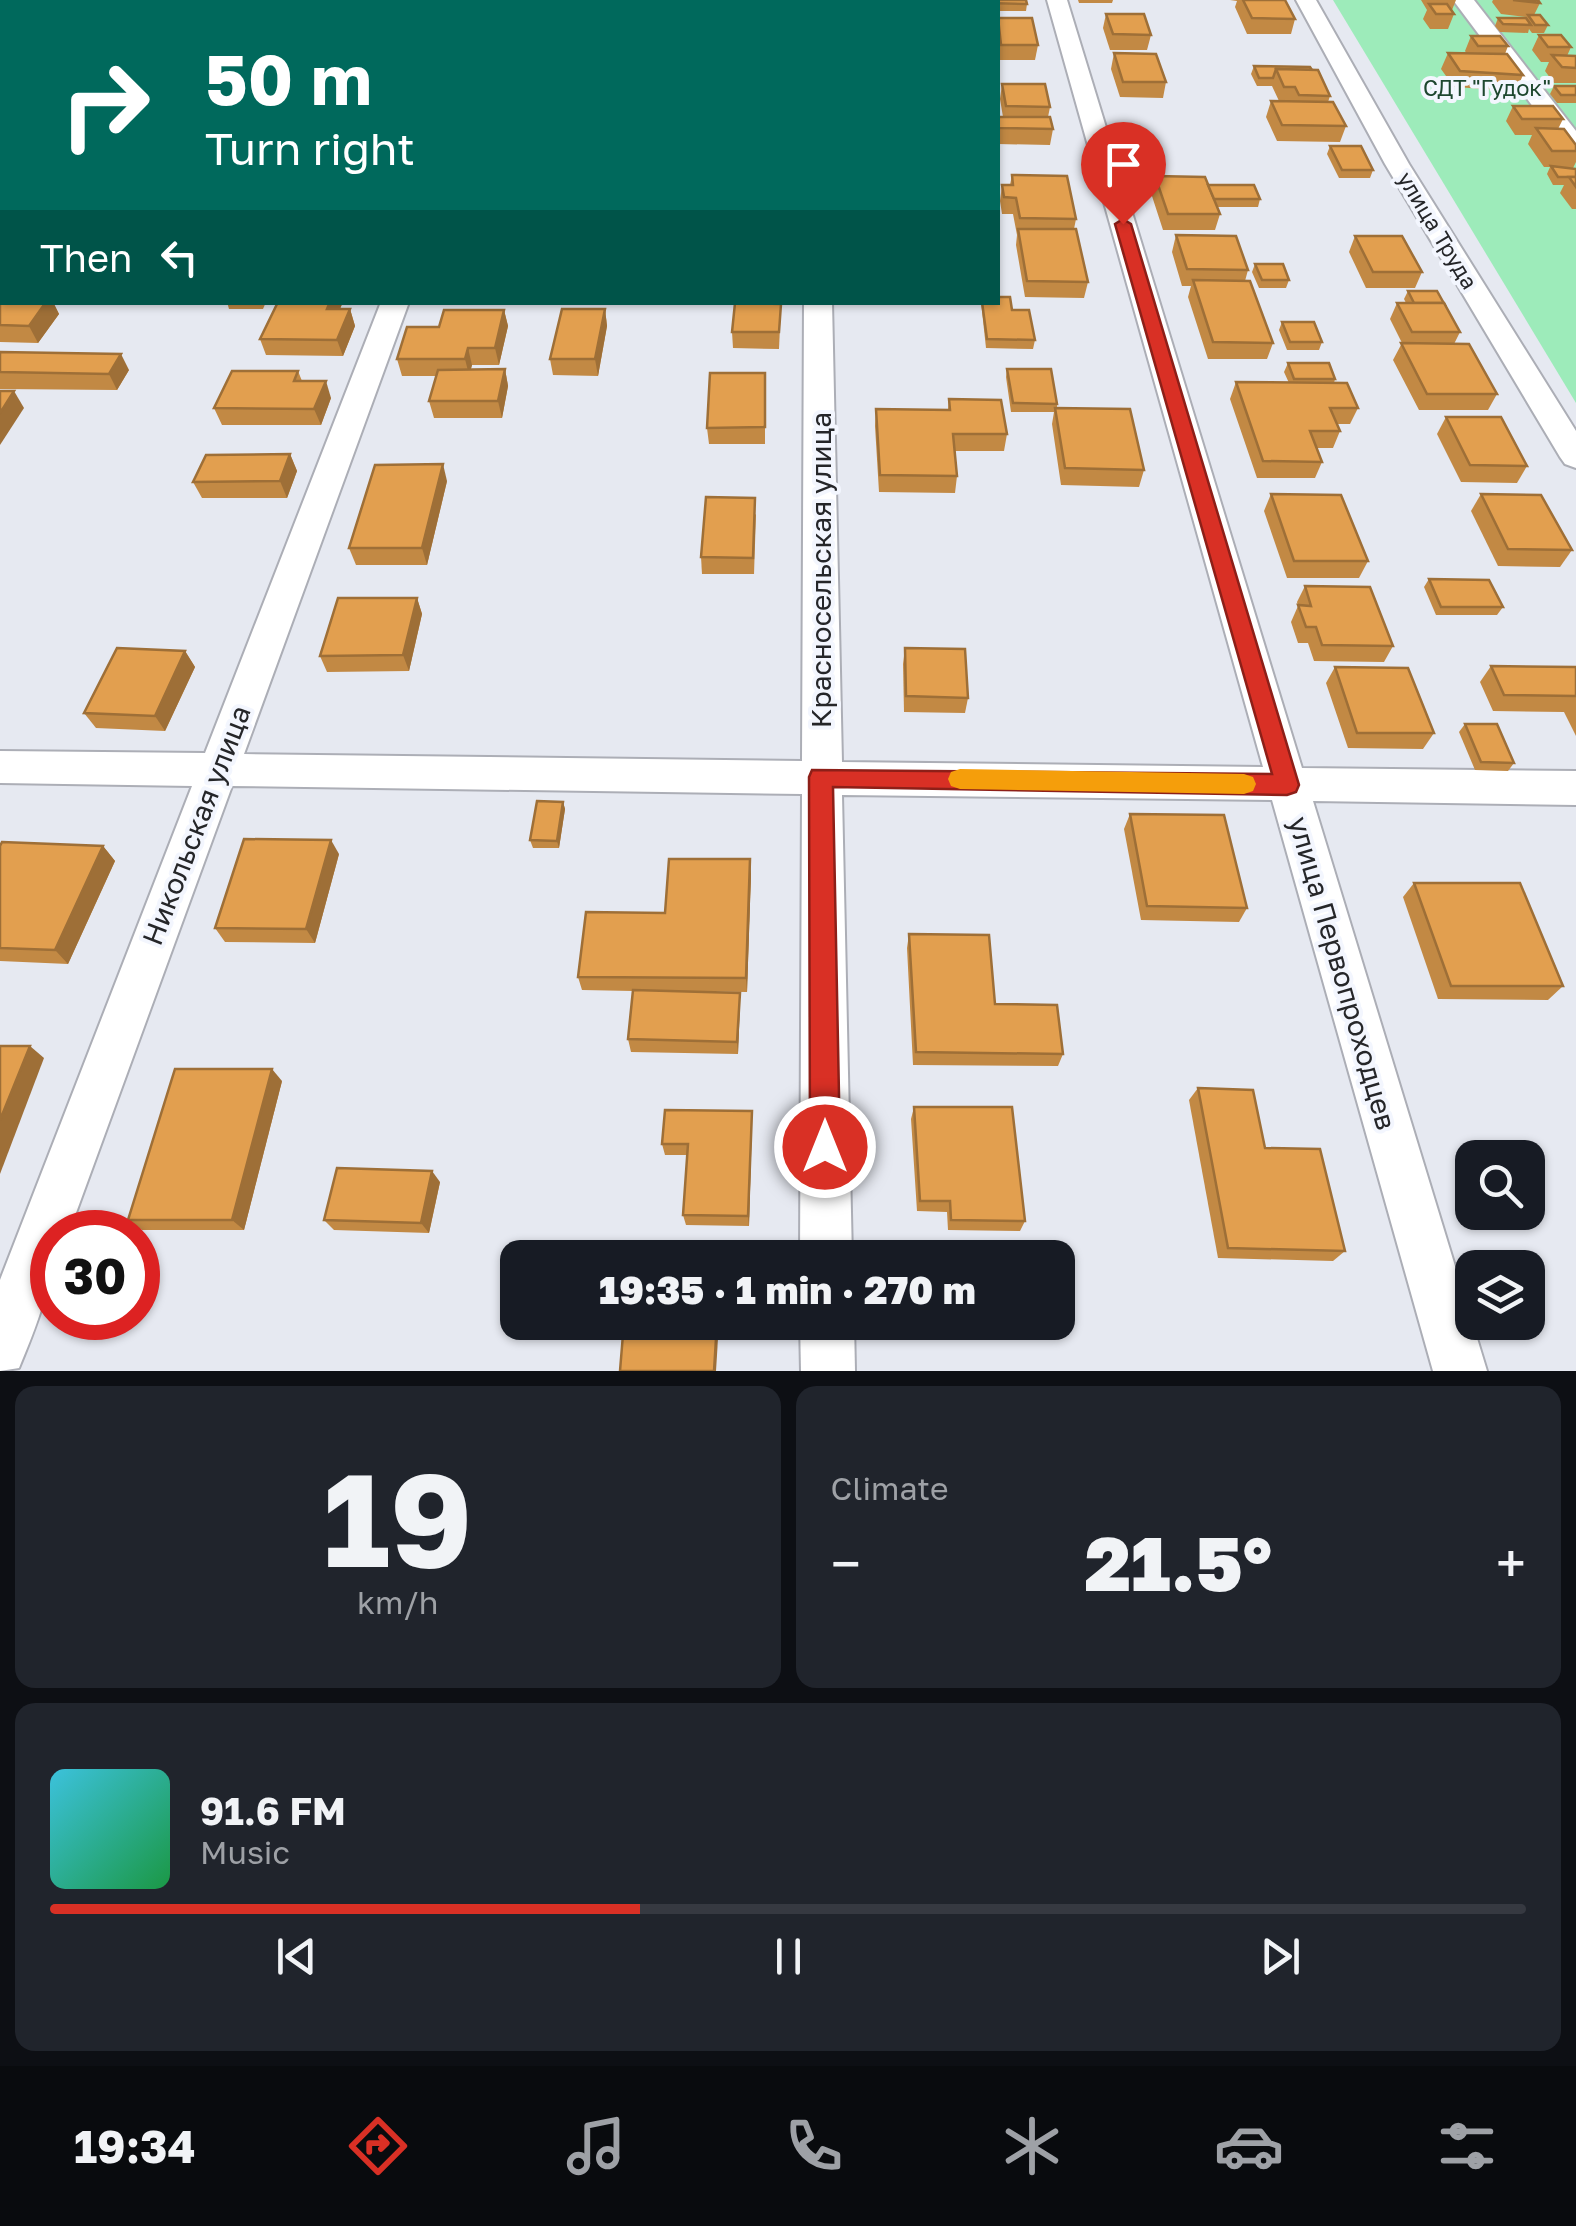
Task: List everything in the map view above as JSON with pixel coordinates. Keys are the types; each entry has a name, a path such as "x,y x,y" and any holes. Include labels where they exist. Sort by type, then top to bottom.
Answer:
{"street":[{"name":"улица Первопроходцев","path":"1057,0 1460,1371"},
{"name":"улица Труда","path":"1306,0 1397,164 1576,457"},
{"path":"1463,0 1576,146"},
{"name":"Никольская улица","path":"0,1350 393,305"},
{"name":"Красносельская улица","path":"818,305 826,1240"},
{"path":"0,767 1576,788"},
{"path":"827,1340 828,1371"}],"green space":[{"name":"СДТ \"Гудок\"","path":"1333,0 1576,0 1576,403"}],"building":[{"path":"1000,0 1026,0 1027,4 1000,3"},
{"path":"1243,0 1285,0 1295,19 1252,18"},
{"path":"1429,4 1447,4 1454,14 1436,14"},
{"path":"1106,14 1144,14 1151,35 1113,34"},
{"path":"1528,15 1540,15 1548,25 1535,25"},
{"path":"1000,18 1032,18 1038,45 1001,45"},
{"path":"1498,18 1526,18 1531,25 1503,24"},
{"path":"1539,35 1561,35 1571,47 1548,47"},
{"path":"1471,36 1500,36 1508,46 1478,46"},
{"path":"1114,53 1156,54 1166,82 1123,82"},
{"path":"1448,53 1507,54 1523,75 1460,71"},
{"path":"1552,55 1576,56 1576,68 1562,67"},
{"path":"1254,66 1312,70 1276,69 1273,78 1259,78"},
{"path":"1276,69 1318,70 1330,96 1299,95 1295,87 1284,87"},
{"path":"1002,84 1045,84 1050,107 1006,106"},
{"path":"1554,86 1576,86 1576,95 1561,95"},
{"path":"1271,101 1333,102 1346,126 1282,125"},
{"path":"1513,106 1553,106 1563,119 1522,119"},
{"path":"1000,117 1050,117 1053,129 1000,128"},
{"path":"1536,128 1564,129 1576,151 1552,151"},
{"path":"1330,146 1361,146 1373,170 1342,170"},
{"path":"1551,166 1576,169 1576,177 1558,177"},
{"path":"1012,175 1067,176 1076,219 1020,218 1016,198 1004,197 1002,185 1013,185"},
{"path":"1155,176 1205,177 1220,214 1168,214"},
{"path":"1208,185 1254,185 1260,199 1214,199"},
{"path":"1018,229 1076,229 1088,282 1027,281"},
{"path":"1176,235 1236,236 1248,270 1187,269"},
{"path":"1355,236 1402,236 1422,272 1373,272"},
{"path":"1255,264 1283,264 1289,280 1262,280"},
{"path":"1193,280 1250,281 1273,343 1213,342"},
{"path":"1408,291 1437,291 1444,303 1414,303"},
{"path":"1000,297 1010,297 1012,310 1029,310 1035,340 987,339 982,305 1000,305"},
{"path":"1397,303 1444,303 1460,332 1412,332"},
{"path":"0,305 44,305 29,326 0,325"},
{"path":"277,305 350,309 337,340 260,339"},
{"path":"735,305 781,305 779,332 732,332"},
{"path":"562,309 605,309 595,359 550,359"},
{"path":"444,310 504,310 495,348 468,348 465,359 397,359 407,327 439,327"},
{"path":"1282,322 1314,322 1322,342 1290,342"},
{"path":"1401,343 1469,344 1497,394 1427,394"},
{"path":"0,352 121,354 109,374 0,372"},
{"path":"1288,363 1329,363 1335,379 1294,379"},
{"path":"505,369 498,401 429,401 438,370"},
{"path":"1007,369 1051,369 1057,404 1013,403"},
{"path":"232,371 298,371 294,381 326,381 314,409 214,408"},
{"path":"710,373 765,373 765,427 707,428"},
{"path":"1236,382 1347,383 1358,408 1330,408 1340,431 1310,431 1322,462 1263,461"},
{"path":"0,391 14,391 0,413"},
{"path":"949,399 1001,400 1007,434 953,434 957,476 880,475 876,409 950,410"},
{"path":"1055,408 1130,409 1144,470 1065,468"},
{"path":"1446,417 1501,417 1527,466 1470,465"},
{"path":"290,454 280,481 193,482 206,455"},
{"path":"443,464 422,548 349,548 375,465"},
{"path":"1271,494 1341,495 1368,561 1294,561"},
{"path":"1481,494 1541,495 1572,550 1508,549"},
{"path":"706,497 755,498 753,558 701,557"},
{"path":"1429,579 1489,580 1503,607 1441,607"},
{"path":"1305,586 1370,587 1393,646 1322,645 1316,627 1306,627 1298,605 1311,606"},
{"path":"338,598 417,598 403,655 320,656"},
{"path":"117,648 185,651 155,716 84,713"},
{"path":"905,648 965,649 968,698 906,696"},
{"path":"1491,666 1576,667 1576,696 1504,695"},
{"path":"1335,667 1408,668 1434,733 1357,733"},
{"path":"1465,724 1497,724 1514,763 1481,762"},
{"path":"537,801 563,802 557,841 530,840"},
{"path":"1130,814 1224,815 1247,908 1147,906"},
{"path":"244,839 331,840 306,929 215,928"},
{"path":"2,842 103,846 55,950 0,948"},
{"path":"669,859 750,859 746,978 578,977 586,912 665,913"},
{"path":"1414,883 1520,883 1563,986 1451,986"},
{"path":"909,934 989,935 995,1004 1057,1005 1063,1054 916,1052"},
{"path":"633,990 740,993 737,1042 628,1039"},
{"path":"0,1046 30,1046 0,1120"},
{"path":"175,1069 272,1069 232,1220 160,1220 160,1210 131,1210"},
{"path":"1198,1088 1253,1090 1265,1148 1320,1149 1345,1251 1228,1248"},
{"path":"914,1107 1012,1107 1025,1221 951,1220 950,1201 920,1201"},
{"path":"665,1110 752,1111 748,1216 683,1215 688,1144 662,1144"},
{"path":"337,1168 432,1171 421,1223 324,1220"},
{"path":"623,1340 716,1340 714,1371 620,1371"}],"slow traffic":[{"path":"960,779 1244,784"}],"route":[{"path":"825,1147 821,777 1287,785 1123,224"}]}
